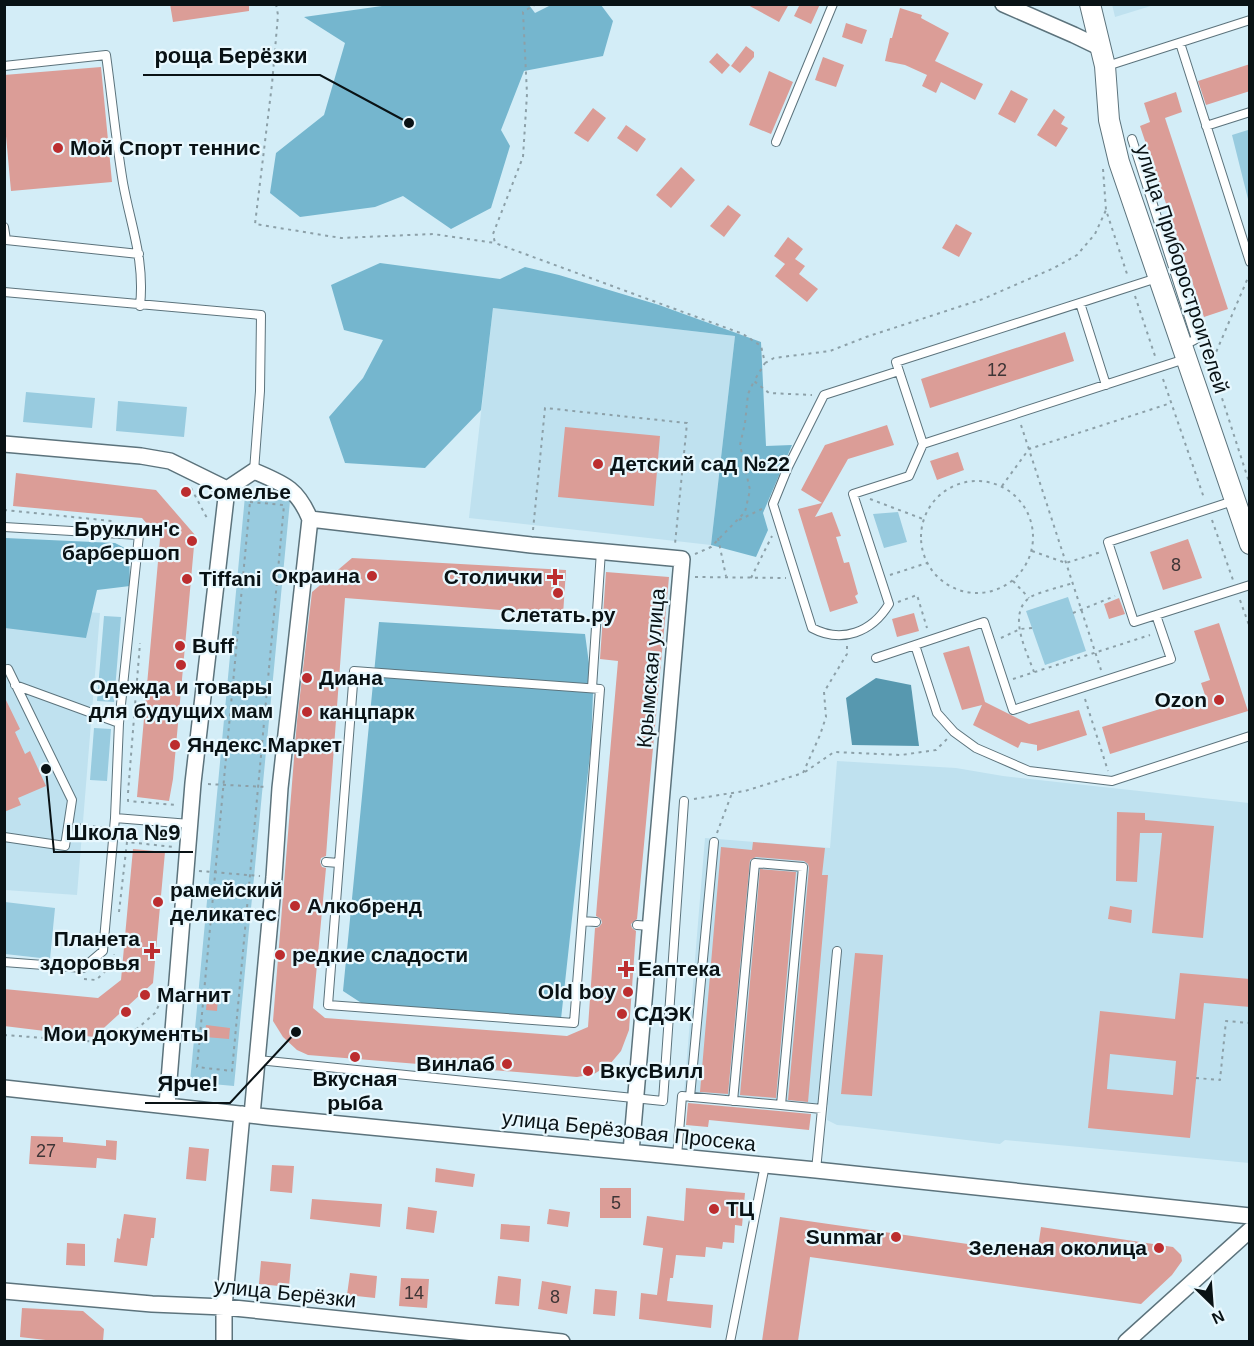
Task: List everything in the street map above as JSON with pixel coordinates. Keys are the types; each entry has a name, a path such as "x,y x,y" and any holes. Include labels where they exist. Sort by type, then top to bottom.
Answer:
{"street":[{"path":"1002,4 1074,34 1103,57"},
{"name":"улица Приборостроителей","path":"1090,4 1103,57 1109,120 1119,162 1250,544"},
{"path":"4,444 141,456 170,461 227,489"},
{"path":"167,1105 186,870 184,824 193,783 227,489 254,471 286,484 304,503 310,519 280,788 281,859 274,877 258,1060 247,1114 224,1307 224,1341"},
{"name":"Крымская улица","path":"310,519 531,545 678,559 681,576 643,926 632,1152"},
{"name":"улица Берёзовая Просека","path":"4,1088 1250,1216"},
{"path":"1126,1341 1250,1230"},
{"name":"улица Берёзки","path":"4,1291 152,1304 224,1307 562,1341"}],"lane":[{"path":"776,142 833,4"},
{"path":"1103,57 1180,43 1250,20"},
{"path":"1180,43 1250,262"},
{"path":"4,66 106,55 124,184 139,254 142,283 140,306"},
{"path":"1206,126 1250,112"},
{"path":"923,444 1159,368 1183,353 1196,339 1132,139"},
{"path":"4,227 6,240 139,254"},
{"path":"899,371 824,395 788,467 773,504 812,628 823,634 846,636 867,628 877,621 889,604 853,494 909,476 923,444 899,371 896,362 1157,278"},
{"path":"4,292 140,306 261,315 260,391 254,471"},
{"path":"1080,303 1106,385"},
{"path":"1235,501 1108,542 1134,622 1250,585"},
{"path":"4,526 139,535 120,723 115,818 103,951 83,968 4,962"},
{"path":"592,688 601,551"},
{"path":"876,658 984,622 1013,710 1170,659 1156,615"},
{"path":"915,645 937,713 954,732 976,748 1029,771 1112,781 1250,736"},
{"path":"4,670 8,669 72,801 65,846 4,837"},
{"path":"354,671 600,689 574,1023 328,1005 339,863 354,671"},
{"path":"15,685 120,723"},
{"path":"258,1060 663,1101 684,801"},
{"path":"115,818 184,824"},
{"path":"690,1097 714,842"},
{"path":"326,862 339,863"},
{"path":"733,1101 755,863 774,864 803,867 781,1105"},
{"path":"582,921 596,922"},
{"path":"816,1170 837,951"},
{"path":"677,1156 682,1096 822,1109"},
{"path":"730,1341 765,1165"}],"path":[{"path":"276,4 278,15 272,84 255,224 341,238 433,234 495,243 743,334 761,346 765,363"},
{"path":"495,243 493,234 523,157 527,94 523,12 536,4"},
{"path":"1103,163 1106,210 1250,628"},
{"path":"531,545 545,408 687,423 678,559 711,547 744,512 750,490 740,445 748,394 765,363 774,358 830,351 983,299 1054,268 1077,255 1095,234 1106,210"},
{"path":"1250,273 1211,364 1250,485"},
{"path":"754,381 769,393 824,395"},
{"path":"1002,486 1029,449 1171,403"},
{"path":"1018,413 1104,681"},
{"path":"975,480 1002,486 1012,492 1027,509 1032,520 1034,534 1032,551 1026,566 1013,580 994,591 967,592 951,587 937,577 927,563 920,540 923,519 931,504 945,490 958,483 975,480"},
{"path":"190,487 208,519"},
{"path":"853,494 923,519"},
{"path":"250,502 284,505 232,1071 197,1067 223,785 250,502"},
{"path":"737,521 773,504"},
{"path":"751,578 779,522"},
{"path":"718,538 726,577"},
{"path":"1032,551 1066,563 1111,549"},
{"path":"880,578 927,563"},
{"path":"681,576 797,579"},
{"path":"1013,580 1029,598"},
{"path":"1034,672 1020,629 1020,612 1029,598 1073,583"},
{"path":"1073,614 1125,592"},
{"path":"889,604 917,596 931,640"},
{"path":"991,642 1020,629 1032,628"},
{"path":"1004,682 1161,631"},
{"path":"803,773 826,717 824,692 847,654 846,636"},
{"path":"1082,688 1112,781"},
{"path":"684,801 732,793 803,773 834,752 901,756 936,750 954,732"},
{"path":"193,783 280,788"},
{"path":"714,842 732,793"},
{"path":"69,822 114,829"},
{"path":"176,848 184,824"},
{"path":"186,870 274,877"},
{"path":"4,1035 100,1042 131,1034 155,1013 162,997"},
{"path":"1196,1078 1220,1080 1226,1021 1250,1023"}],"shaded area":[{"path":"1112,4 1154,4 1154,5 1115,17"},
{"path":"389,5 529,5 535,13 551,5 601,5 613,21 603,56 524,71 501,130 510,146 491,208 451,229 403,196 375,207 300,217 270,193 276,153 324,115 345,43 304,17"},
{"path":"1250,131 1249,203 1232,135"},
{"path":"380,263 500,279 525,267 659,305 761,342 766,446 792,445 763,513 768,530 756,557 711,545 735,336 493,308 481,410 425,468 345,463 329,417 363,378 383,340 344,330 331,285"},
{"name":"Детский сад №22","path":"493,308 735,336 711,545 469,518"},
{"path":"26,392 95,398 92,428 23,422"},
{"path":"118,401 187,407 184,437 116,431"},
{"path":"245,496 290,501 234,1086 190,1082"},
{"path":"898,512 907,542 884,548 873,514"},
{"path":"5,538 115,543 129,550 130,586 97,590 86,638 5,628"},
{"path":"1068,597 1086,651 1045,665 1026,611"},
{"path":"4,605 100,613 77,895 5,890"},
{"path":"104,616 121,617 114,702 97,701"},
{"path":"379,622 585,634 593,693 591,745 561,1019 369,1008 343,991"},
{"path":"876,678 911,685 919,746 852,745 846,698"},
{"path":"94,728 111,729 107,781 90,780"},
{"path":"837,761 956,768 1003,776 1249,803 1249,1163 1005,1140 1000,1144 837,1125 827,1120 828,1105 684,1093 705,838 830,848"},
{"path":"5,902 55,908 50,959 5,954"}],"building":[{"path":"170,4 249,4 249,11 173,22"},
{"path":"746,4 789,4 779,22"},
{"path":"800,4 820,4 811,24 794,16"},
{"path":"900,8 922,15 921,18 949,33 935,61 983,84 975,100 941,82 936,93 922,86 927,75 905,65 885,61"},
{"path":"846,23 867,30 862,44 842,37"},
{"path":"746,46 754,52 754,57 740,73 731,66"},
{"path":"717,53 730,65 722,74 709,62"},
{"path":"823,57 844,65 836,87 815,80"},
{"path":"1250,64 1250,91 1206,105 1198,81"},
{"name":"Мой Спорт теннис","path":"101,67 112,182 11,191 4,114 4,75"},
{"path":"769,71 793,82 771,134 749,125"},
{"path":"1011,90 1028,99 1015,123 998,114"},
{"path":"1176,92 1182,112 1165,118 1228,309 1204,317 1140,126 1150,122 1144,103"},
{"path":"593,108 606,118 588,142 574,133"},
{"path":"1054,109 1065,117 1061,124 1068,128 1056,147 1037,135"},
{"path":"626,125 646,139 637,152 617,138"},
{"path":"681,167 695,180 671,208 656,195"},
{"path":"728,205 741,215 724,237 710,226"},
{"path":"956,224 972,233 959,257 942,248"},
{"path":"788,237 803,249 795,259 805,266 799,274 818,289 807,302 775,276 785,264 774,256"},
{"path":"1065,332 1074,361 930,408 921,379"},
{"path":"887,425 894,445 848,459 815,517 832,512 841,536 836,537 844,563 849,562 858,594 855,596 858,603 830,612 798,509 822,503 801,490 825,445"},
{"path":"565,427 660,436 654,506 558,497"},
{"path":"958,452 964,470 937,480 930,461"},
{"path":"16,473 156,490 195,535 173,779 169,801 137,797 160,539 142,518 13,506"},
{"path":"1188,539 1202,578 1163,590 1150,552"},
{"path":"352,558 566,570 563,615 345,598 326,856 321,858 320,862 322,867 326,868 313,1008 325,1018 567,1036 588,1027 595,928 602,923 601,919 596,916 618,661 600,659 606,572 669,577 637,919 631,924 636,931 629,1030 621,1051 610,1064 594,1074 577,1077 308,1055 297,1050 283,1037 273,1021 297,721 312,592"},
{"path":"1119,598 1125,614 1109,619 1104,604"},
{"path":"914,613 919,631 897,637 892,619"},
{"path":"1219,623 1248,711 1110,754 1102,727 1205,695 1201,683 1210,680 1194,631"},
{"path":"969,646 985,702 1029,724 1079,710 1087,735 1037,751 1037,745 1021,742 1018,748 973,725 982,705 962,710 943,653"},
{"path":"4,696 20,729 15,732 25,754 30,751 46,786 18,798 21,805 4,812"},
{"path":"1117,812 1145,813 1145,820 1214,826 1203,938 1152,933 1162,833 1140,833 1137,882 1116,881"},
{"path":"753,842 825,848 822,875 828,875 808,1102 788,1100 809,868 804,861 756,857 750,860 728,1094 700,1092 721,847 752,850"},
{"path":"133,849 165,852 153,983 94,1037 4,1026 4,989 98,998 121,980"},
{"path":"760,869 796,872 776,1098 740,1095"},
{"path":"1110,906 1132,910 1131,923 1108,919"},
{"path":"855,953 883,955 872,1096 841,1094"},
{"path":"1180,973 1250,979 1250,1007 1204,1003 1190,1138 1088,1128 1100,1011 1175,1019","holes":["1110,1054 1176,1061 1173,1095 1107,1089"]},
{"path":"207,997 218,998 217,1011 206,1010"},
{"path":"206,1025 230,1028 229,1039 205,1037"},
{"path":"688,1103 811,1114 809,1130 709,1120 708,1127 686,1125"},
{"path":"31,1136 63,1137 63,1142 106,1146 106,1140 117,1141 116,1160 97,1158 96,1168 29,1164"},
{"path":"189,1147 209,1149 206,1181 186,1179"},
{"path":"272,1165 294,1166 292,1193 270,1191"},
{"path":"436,1168 475,1174 473,1187 435,1182"},
{"path":"600,1188 631,1188 631,1218 600,1218"},
{"path":"686,1188 745,1193 742,1226 735,1225 734,1243 723,1242 722,1249 706,1247 705,1257 676,1255 673,1278 670,1278 667,1301 713,1305 711,1328 639,1319 641,1293 657,1295 663,1248 643,1245 647,1216 684,1221"},
{"path":"312,1199 382,1204 380,1227 310,1219"},
{"path":"408,1207 437,1211 434,1233 406,1229"},
{"path":"549,1209 570,1212 568,1227 547,1224"},
{"path":"124,1214 156,1218 147,1266 114,1262 117,1238 120,1239"},
{"path":"780,1217 1037,1254 1041,1227 1173,1247 1181,1255 1182,1261 1172,1275 1141,1304 810,1257 798,1341 762,1341"},
{"path":"501,1224 530,1226 529,1242 500,1239"},
{"path":"67,1243 85,1244 85,1266 66,1265"},
{"path":"261,1261 291,1264 289,1287 259,1284"},
{"path":"350,1273 377,1276 375,1298 347,1295"},
{"path":"498,1276 521,1279 519,1306 495,1304"},
{"path":"401,1278 429,1279 427,1308 399,1306"},
{"path":"542,1281 571,1286 567,1314 538,1309"},
{"path":"595,1289 617,1291 615,1316 593,1314"},
{"path":"22,1308 83,1311 104,1329 103,1341 54,1341 20,1337"}],"place":[{"name":"роща Берёзки","path":"409,123"},
{"name":"Мой Спорт теннис","path":"58,148"},
{"name":"Детский сад №22","path":"598,464"},
{"name":"Сомелье","path":"186,492"},
{"name":"Бруклин'с барбершоп","path":"192,541"},
{"name":"Окраина","path":"372,576"},
{"name":"Столички","path":"555,577"},
{"name":"Tiffani","path":"187,579"},
{"name":"Слетать.ру","path":"558,593"},
{"name":"Buff","path":"180,646"},
{"name":"Одежда и товары для будущих мам","path":"181,665"},
{"name":"Диана","path":"307,678"},
{"name":"Ozon","path":"1219,700"},
{"name":"канцпарк","path":"307,712"},
{"name":"Яндекс.Маркет","path":"175,745"},
{"name":"Школа №9","path":"46,769"},
{"name":"рамейский деликатес","path":"158,902"},
{"name":"Алкобренд","path":"295,906"},
{"name":"Планета здоровья","path":"152,951"},
{"name":"редкие сладости","path":"280,955"},
{"name":"Еаптека","path":"626,969"},
{"name":"Old boy","path":"628,992"},
{"name":"Магнит","path":"145,995"},
{"name":"Мои документы","path":"126,1012"},
{"name":"СДЭК","path":"622,1014"},
{"name":"Ярче!","path":"296,1032"},
{"name":"Вкусная рыба","path":"355,1057"},
{"name":"Винлаб","path":"507,1064"},
{"name":"ВкусВилл","path":"588,1071"},
{"name":"ТЦ","path":"714,1209"},
{"name":"Sunmar","path":"896,1237"},
{"name":"Зеленая околица","path":"1159,1248"}]}
